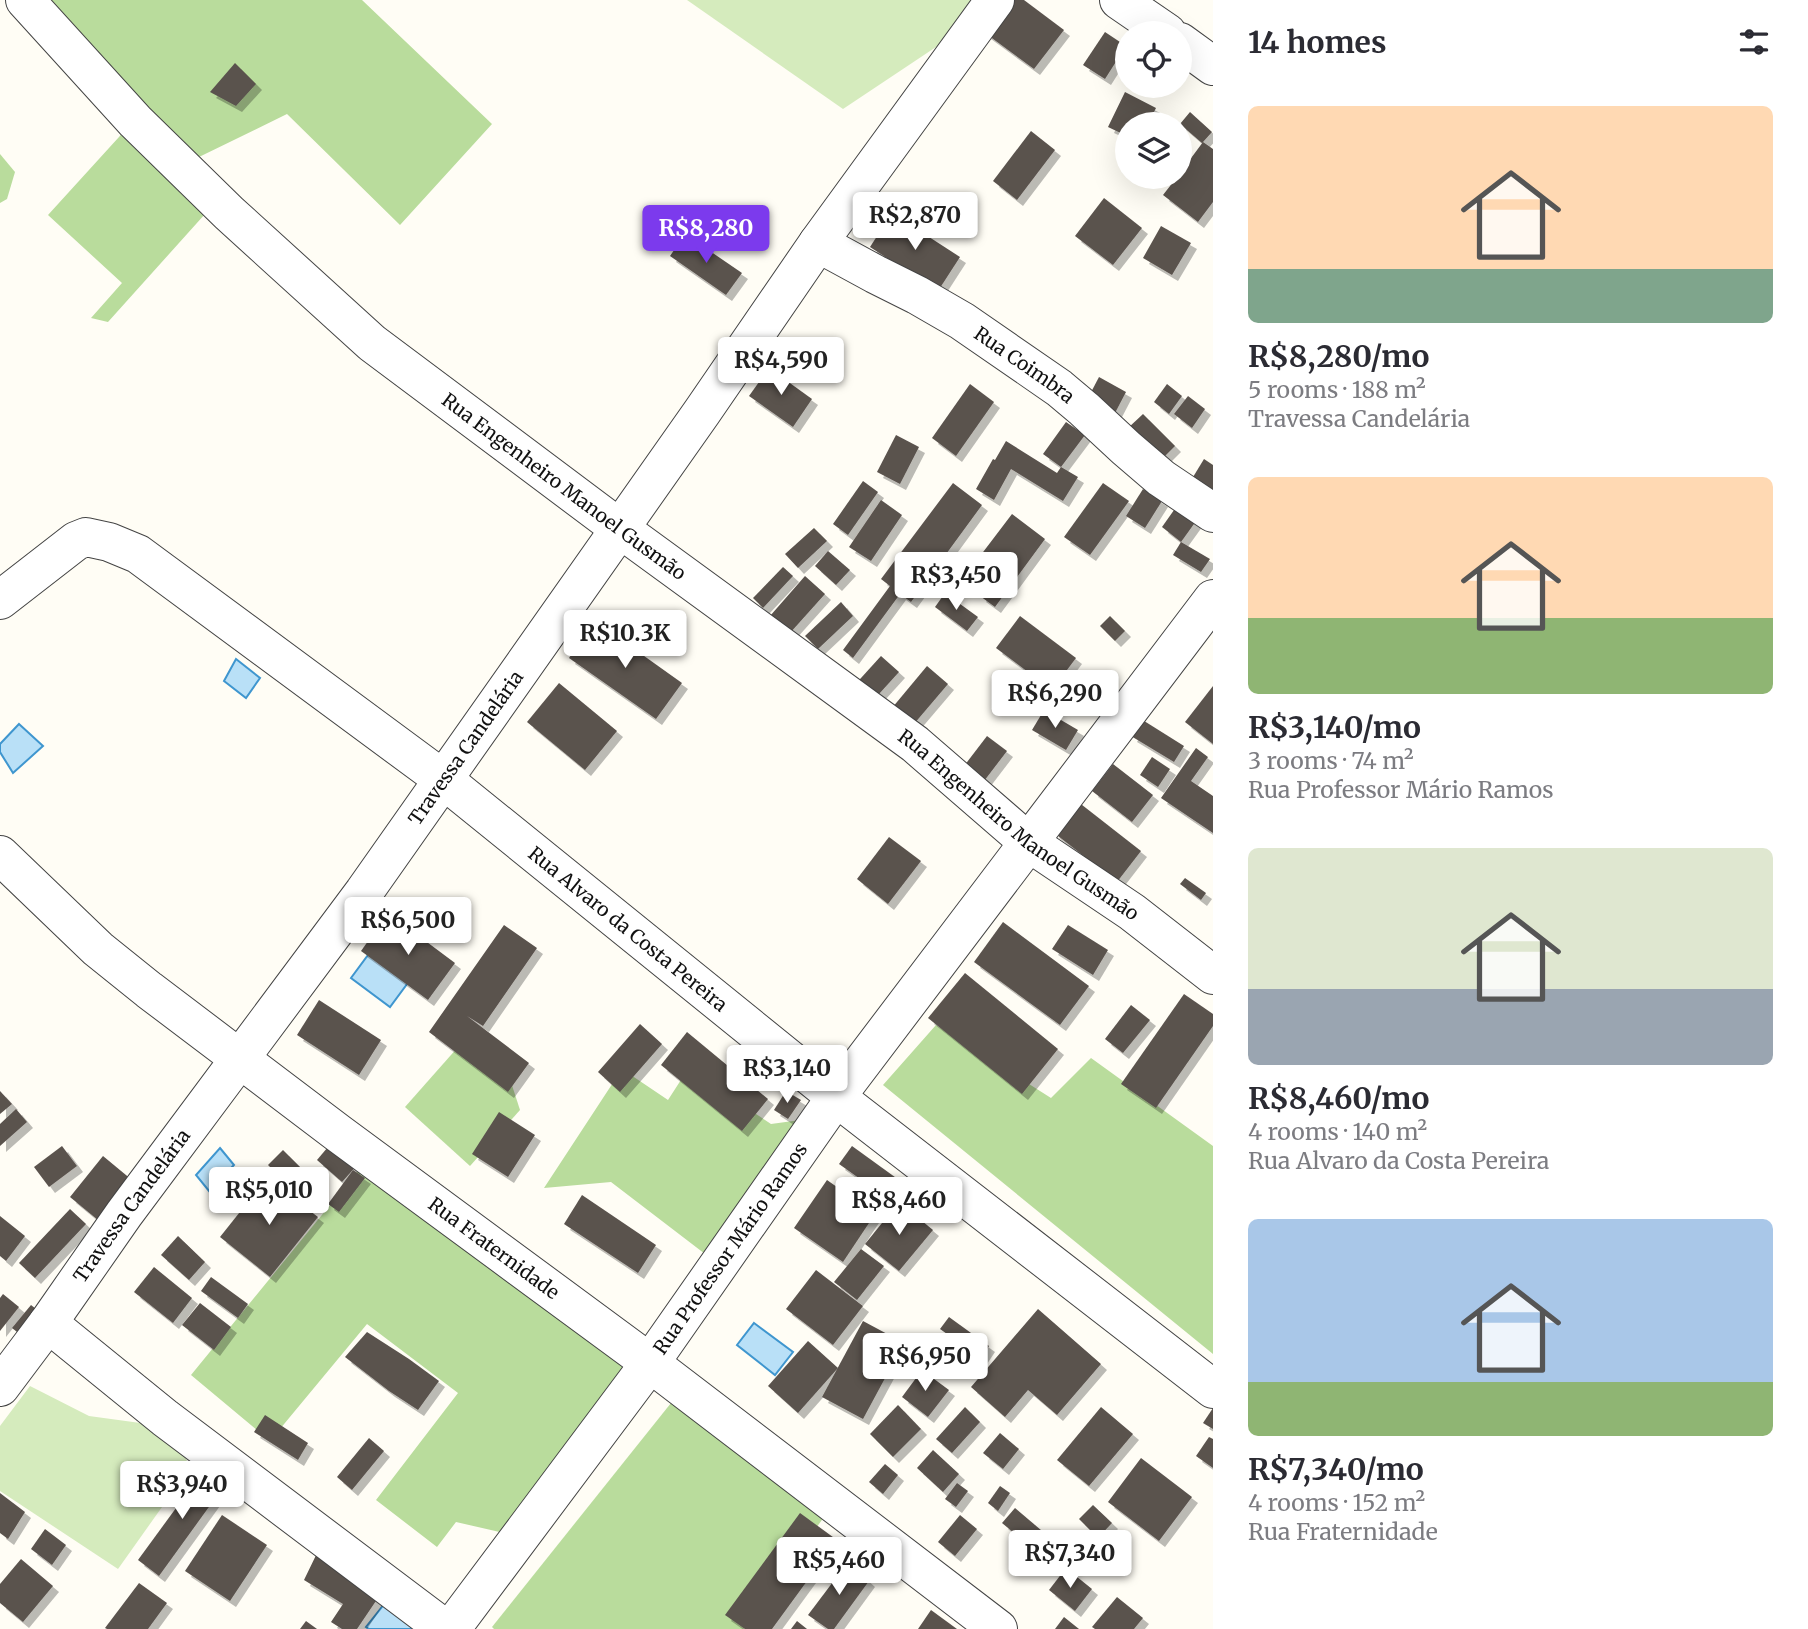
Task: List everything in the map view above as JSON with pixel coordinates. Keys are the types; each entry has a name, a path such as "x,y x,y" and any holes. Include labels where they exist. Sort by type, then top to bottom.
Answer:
{"street":[{"name":"Rua Engenheiro Manoel Gusmão","path":"25,0 135,121 229,213 372,343 915,744 1028,842 1132,912 1213,975"},
{"name":"Travessa Candelária","path":"0,1387 124,1214 365,892 818,243 995,0"},
{"path":"1119,0 1150,21"},
{"path":"1192,51 1213,66"},
{"name":"Rua Coimbra","path":"818,243 962,321 1059,388 1161,478 1213,513"},
{"name":"Rua Alvaro da Costa Pereira","path":"0,600 76,541 86,537 109,542 138,554 444,780 836,1097 1213,1389"},
{"name":"Rua Professor Mário Ramos","path":"451,1629 650,1363 836,1097 1213,599"},
{"name":"Rua Fraternidade","path":"0,855 98,949 240,1060 650,1363 998,1629"},
{"path":"48,1323 165,1418 445,1629"}],"green space":[{"path":"27,0 362,0 492,124 400,225 287,114 199,157 76,57"},
{"path":"687,0 977,0 945,41 843,109"},
{"path":"129,126 214,204 108,322 91,318 122,283 48,215"},
{"path":"0,154 15,172 7,199 0,203"},
{"path":"936,1025 1051,1098 1091,1058 1213,1146 1213,1354 883,1085"},
{"path":"466,1038 509,1076 520,1110 470,1166 405,1107"},
{"path":"622,1069 668,1100 688,1069 771,1124 815,1118 709,1257 611,1182 544,1188"},
{"path":"366,1161 633,1365 504,1533 456,1522 437,1547 376,1500 458,1393 367,1324 270,1441 191,1375"},
{"path":"30,1386 89,1416 155,1425 183,1447 189,1469 118,1569 0,1491 0,1426"},
{"path":"679,1393 829,1510 744,1629 494,1629 492,1627"}],"water":[{"path":"236,659 260,678 246,698 224,681"},
{"path":"19,724 43,746 13,773 0,752 0,744"},
{"path":"371,951 410,980 390,1007 351,978"},
{"path":"220,1148 234,1165 209,1191 196,1175"},
{"path":"754,1323 793,1352 775,1375 737,1345"},
{"path":"386,1602 422,1629 366,1627"}],"building":[{"path":"1009,0 1024,0 1064,30 1034,69 985,33"},
{"path":"1105,32 1115,39 1115,63 1105,79 1083,65"},
{"path":"235,63 256,84 236,106 210,92"},
{"path":"1122,98 1137,98 1156,108 1154,112 1115,112"},
{"path":"1115,113 1115,130 1108,127"},
{"path":"1192,114 1212,132 1202,143 1192,134"},
{"path":"1031,131 1055,150 1017,200 993,181"},
{"path":"1203,142 1213,149 1213,202 1198,222 1163,195 1168,189 1192,189 1192,157"},
{"path":"1104,198 1142,228 1113,265 1075,236"},
{"path":"892,213 960,257 938,291 870,247"},
{"path":"1161,226 1191,243 1172,275 1143,258"},
{"path":"685,234 742,273 726,295 670,256"},
{"path":"769,368 812,399 793,427 749,396"},
{"path":"1099,377 1126,392 1115,413 1088,398"},
{"path":"970,384 994,402 956,456 932,438"},
{"path":"1167,384 1182,396 1169,414 1154,402"},
{"path":"1188,396 1205,409 1192,428 1174,414"},
{"path":"1143,414 1175,446 1159,462 1127,429"},
{"path":"1066,422 1085,435 1061,467 1043,454"},
{"path":"896,435 919,447 900,484 877,472"},
{"path":"1006,441 1057,473 1061,467 1078,477 1063,501 1011,469 994,500 976,489"},
{"path":"1204,459 1213,465 1213,497 1190,482"},
{"path":"863,481 878,492 848,535 833,524"},
{"path":"953,483 982,505 911,602 900,594 853,658 843,650 890,586 881,579"},
{"path":"1103,483 1129,501 1090,555 1064,537"},
{"path":"1143,489 1162,501 1145,528 1126,516"},
{"path":"881,500 902,515 871,561 849,547"},
{"path":"1179,503 1199,517 1181,542 1162,527"},
{"path":"1012,514 1045,539 995,607 980,596 993,578 974,564"},
{"path":"814,528 827,541 798,568 785,554"},
{"path":"1181,542 1210,559 1201,572 1173,555"},
{"path":"828,551 850,570 836,585 815,566"},
{"path":"783,567 793,576 763,608 753,598"},
{"path":"805,576 825,594 790,633 770,616"},
{"path":"945,593 978,617 967,631 935,607"},
{"path":"841,602 853,616 818,649 805,636"},
{"path":"1020,616 1076,658 1052,690 996,648"},
{"path":"1110,616 1125,631 1115,641 1100,626"},
{"path":"595,621 682,683 656,719 569,658"},
{"path":"881,656 899,672 869,705 851,689"},
{"path":"927,666 948,684 908,731 887,714"},
{"path":"559,683 617,731 585,770 527,722"},
{"path":"1213,686 1213,744 1185,722"},
{"path":"1044,710 1078,730 1066,750 1032,730"},
{"path":"1141,719 1184,746 1174,762 1131,736"},
{"path":"987,736 1007,751 981,785 961,770"},
{"path":"1196,748 1208,757 1191,781 1213,796 1213,833 1161,798"},
{"path":"1152,757 1170,769 1158,787 1140,775"},
{"path":"1113,764 1153,795 1132,822 1092,791"},
{"path":"1077,801 1141,851 1117,882 1053,832"},
{"path":"889,837 921,861 888,904 857,879"},
{"path":"1185,878 1206,893 1201,900 1180,884"},
{"path":"388,913 455,963 428,1000 361,951"},
{"path":"1003,922 1089,986 1060,1025 974,962"},
{"path":"504,925 537,948 483,1026 467,1016 529,1063 508,1092 429,1032"},
{"path":"1068,925 1108,950 1093,975 1052,949"},
{"path":"965,973 1058,1049 1022,1094 928,1018"},
{"path":"1184,994 1213,1014 1213,1026 1156,1108 1121,1084"},
{"path":"319,1000 381,1040 359,1075 297,1035"},
{"path":"1131,1005 1150,1020 1123,1053 1105,1039"},
{"path":"640,1024 662,1044 620,1092 598,1072"},
{"path":"687,1032 768,1099 742,1131 661,1065"},
{"path":"0,1091 12,1104 0,1114"},
{"path":"786,1091 801,1100 788,1119 774,1110"},
{"path":"16,1109 27,1122 0,1146 0,1124"},
{"path":"499,1112 535,1135 508,1177 472,1154"},
{"path":"333,1141 359,1163 342,1182 317,1160"},
{"path":"62,1146 77,1166 49,1187 34,1167"},
{"path":"852,1146 899,1180 887,1198 839,1164"},
{"path":"283,1150 300,1167 285,1182 268,1165"},
{"path":"103,1156 138,1185 104,1225 70,1197"},
{"path":"353,1170 365,1178 339,1212 328,1204"},
{"path":"267,1178 318,1217 270,1277 220,1237"},
{"path":"827,1180 875,1214 843,1262 794,1228"},
{"path":"582,1195 656,1245 638,1273 564,1224"},
{"path":"899,1202 933,1230 899,1271 865,1244"},
{"path":"70,1209 86,1224 35,1278 19,1263"},
{"path":"0,1216 25,1236 6,1261 0,1256"},
{"path":"178,1236 205,1262 189,1280 161,1255"},
{"path":"861,1249 884,1266 857,1300 834,1282"},
{"path":"154,1267 192,1298 173,1323 134,1292"},
{"path":"816,1270 863,1306 833,1345 786,1309"},
{"path":"211,1277 248,1304 238,1318 201,1291"},
{"path":"3,1294 19,1307 0,1331 0,1298"},
{"path":"200,1303 231,1327 214,1350 182,1325"},
{"path":"31,1305 45,1316 26,1339 12,1328"},
{"path":"1038,1309 1101,1364 1057,1415 1028,1390 1005,1417 971,1387"},
{"path":"949,1317 989,1346 981,1358 940,1329"},
{"path":"863,1321 904,1343 863,1419 822,1397"},
{"path":"367,1332 439,1381 418,1410 345,1357"},
{"path":"808,1341 838,1368 798,1413 768,1386"},
{"path":"922,1370 949,1390 928,1417 902,1397"},
{"path":"898,1405 921,1429 893,1457 870,1434"},
{"path":"965,1407 980,1422 952,1453 936,1439"},
{"path":"1101,1407 1133,1434 1089,1486 1057,1460"},
{"path":"1213,1408 1213,1429 1203,1423"},
{"path":"265,1415 308,1443 298,1460 254,1432"},
{"path":"1000,1433 1019,1449 1003,1469 983,1453"},
{"path":"1209,1437 1213,1439 1213,1468 1196,1456"},
{"path":"369,1438 384,1451 352,1490 337,1477"},
{"path":"933,1450 959,1474 943,1492 917,1468"},
{"path":"1141,1458 1192,1497 1159,1541 1108,1502"},
{"path":"885,1464 898,1475 883,1494 869,1482"},
{"path":"206,1467 227,1482 159,1576 138,1560"},
{"path":"957,1483 968,1491 956,1507 945,1499"},
{"path":"1000,1486 1010,1493 998,1511 988,1503"},
{"path":"0,1493 25,1512 8,1539 0,1533"},
{"path":"1093,1505 1112,1523 1098,1538 1079,1519"},
{"path":"1015,1508 1048,1536 1036,1551 1002,1523"},
{"path":"800,1513 837,1540 772,1629 745,1629 725,1615"},
{"path":"222,1515 267,1545 230,1601 185,1571"},
{"path":"960,1515 977,1529 955,1556 938,1542"},
{"path":"45,1529 66,1545 52,1565 31,1549"},
{"path":"1074,1535 1085,1548 1072,1559 1062,1547"},
{"path":"320,1547 382,1592 357,1629 342,1629 331,1622 343,1604 304,1580"},
{"path":"21,1559 53,1586 23,1622 0,1603 0,1584"},
{"path":"848,1562 869,1581 834,1629 828,1629 808,1615"},
{"path":"1066,1568 1092,1589 1075,1611 1049,1590"},
{"path":"139,1583 167,1603 148,1629 105,1628"},
{"path":"1117,1597 1143,1618 1134,1629 1092,1627"},
{"path":"931,1610 957,1629 918,1629"},
{"path":"1064,1617 1079,1629 1055,1629"},
{"path":"306,1621 317,1629 300,1629"},
{"path":"797,1621 807,1629 791,1629"}]}
